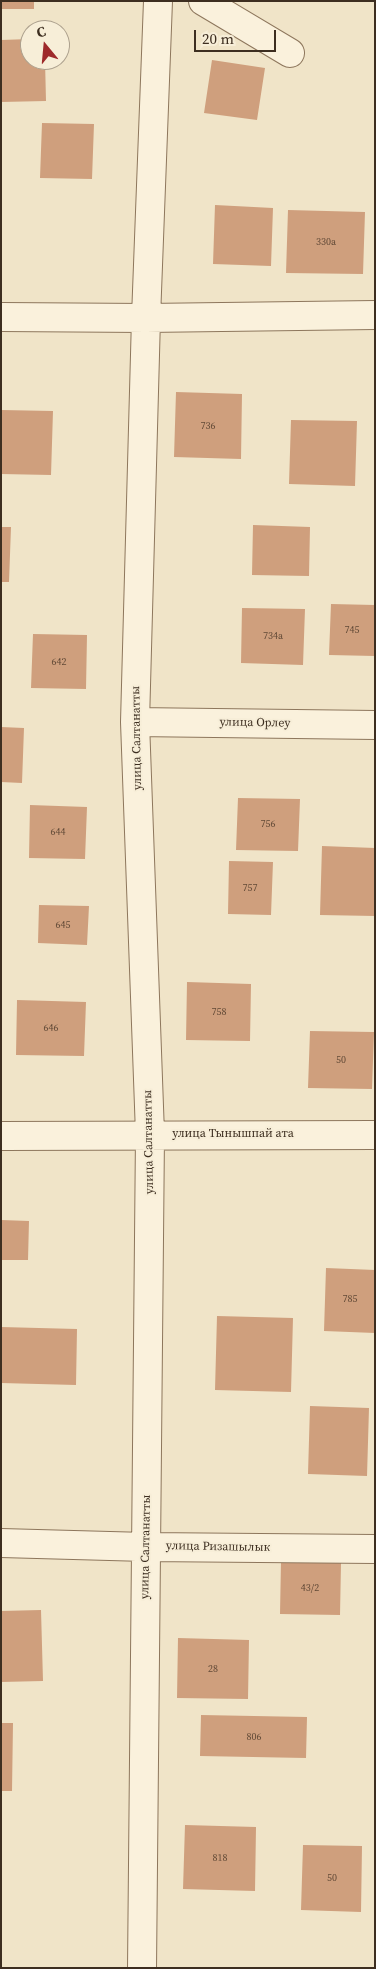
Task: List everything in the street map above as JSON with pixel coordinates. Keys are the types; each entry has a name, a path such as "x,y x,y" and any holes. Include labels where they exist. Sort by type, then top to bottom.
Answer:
{"street":[{"name":"улица Салтанатты","path":"142,1968 150,1134 135,722 146,318 158,1"},
{"path":"203,1 290,53"},
{"path":"1,317 146,318 375,315"},
{"name":"улица Орлеу","path":"135,722 375,725"},
{"name":"улица Тынышпай ата","path":"1,1136 150,1134 375,1135"},
{"name":"улица Ризашылык","path":"1,1543 146,1547 375,1549"}],"building":[{"path":"1,1 34,1 34,9 1,9"},
{"path":"20,39 20,70 45,70 46,101 1,102 1,40"},
{"path":"212,60 265,68 257,120 204,113"},
{"path":"42,123 94,124 92,179 40,178"},
{"path":"215,205 273,208 271,266 213,264"},
{"path":"288,210 365,212 363,274 286,273"},
{"path":"176,392 242,394 241,459 174,457"},
{"path":"1,410 53,411 51,475 1,474"},
{"path":"291,420 357,421 355,486 289,484"},
{"path":"253,525 310,527 309,576 252,575"},
{"path":"1,527 11,527 9,582 1,582"},
{"path":"331,604 375,605 375,656 329,655"},
{"path":"242,608 305,609 303,665 241,663"},
{"path":"33,634 87,635 86,689 31,688"},
{"path":"1,727 24,728 22,783 1,782"},
{"path":"238,798 300,799 298,851 236,850"},
{"path":"30,805 87,807 85,859 29,858"},
{"path":"322,846 375,848 375,916 320,915"},
{"path":"229,861 273,862 271,915 228,914"},
{"path":"39,905 89,906 87,945 38,943"},
{"path":"187,982 251,984 250,1041 186,1040"},
{"path":"17,1000 86,1002 84,1056 16,1055"},
{"path":"310,1031 374,1032 372,1089 308,1088"},
{"path":"1,1220 29,1221 28,1260 1,1260"},
{"path":"326,1268 375,1270 375,1333 324,1331"},
{"path":"217,1316 293,1318 291,1392 215,1390"},
{"path":"1,1327 77,1329 76,1385 1,1383"},
{"path":"310,1406 369,1408 367,1476 308,1474"},
{"path":"281,1561 341,1563 340,1615 280,1614"},
{"path":"41,1610 43,1681 1,1682 1,1611"},
{"path":"178,1638 249,1640 248,1699 177,1698"},
{"path":"201,1715 307,1717 306,1758 200,1756"},
{"path":"1,1723 13,1723 12,1791 1,1791"},
{"path":"185,1825 256,1827 255,1891 183,1889"},
{"path":"303,1845 362,1846 361,1912 301,1910"}]}
